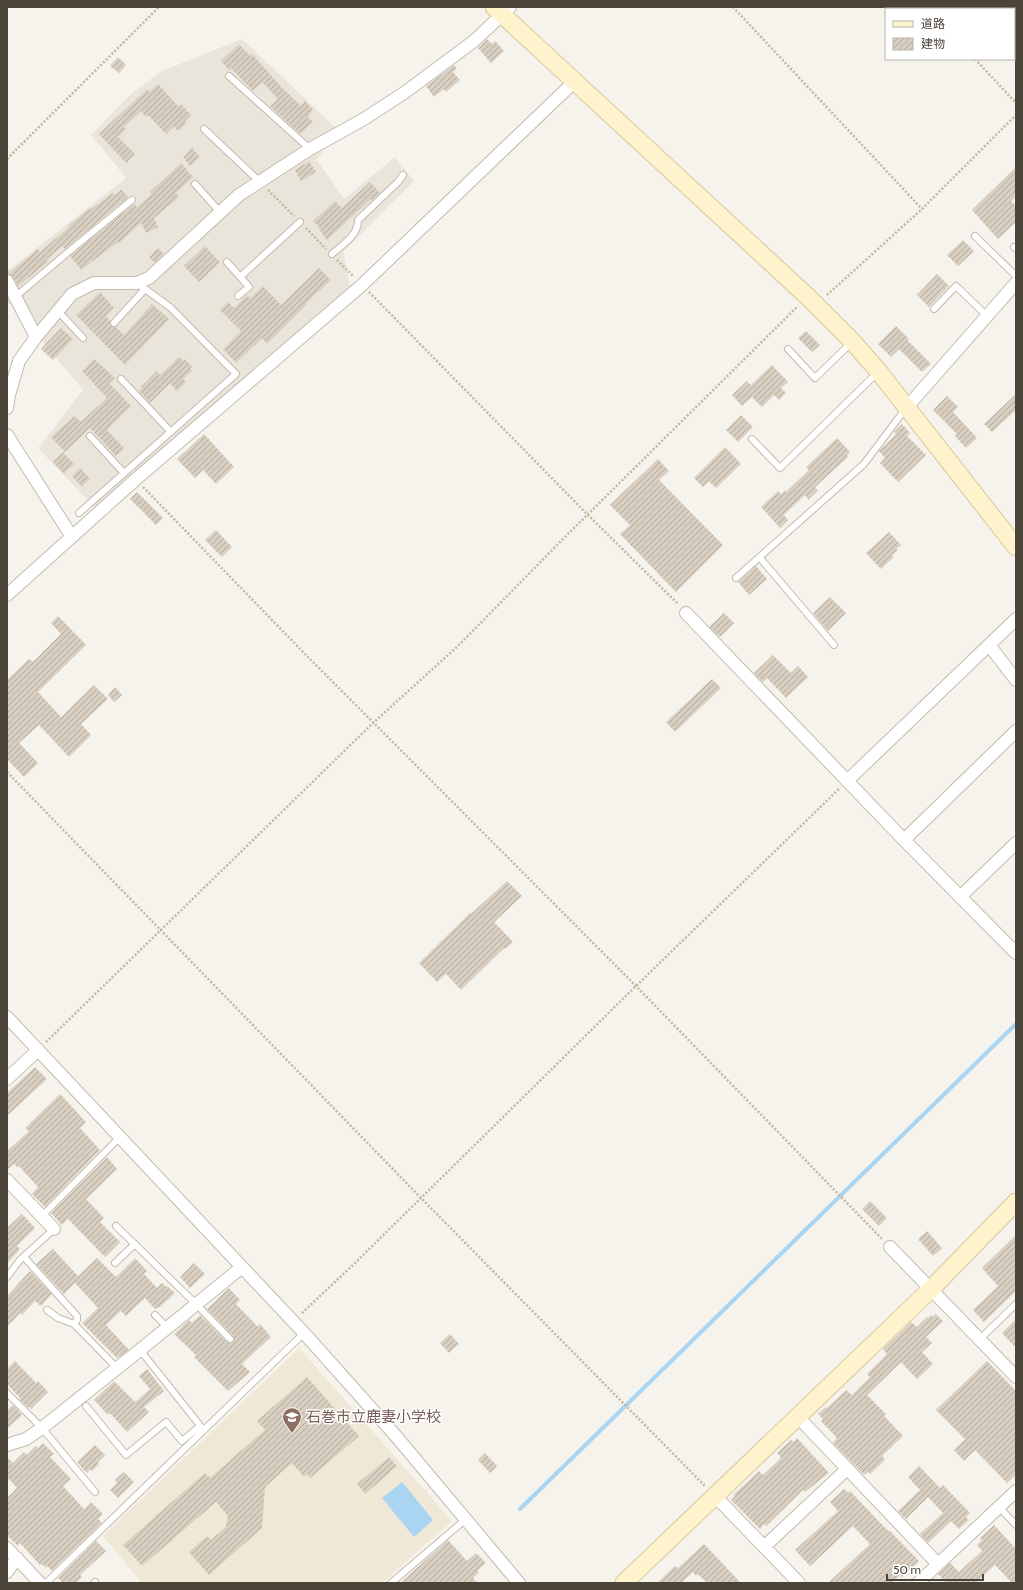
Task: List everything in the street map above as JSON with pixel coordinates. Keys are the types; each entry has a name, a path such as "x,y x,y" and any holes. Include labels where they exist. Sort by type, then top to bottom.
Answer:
{"street":[{"path":"7,408 9,395 19,361 36,337 72,294 94,283 141,286 239,195 310,149 364,119 404,93 474,41 502,10 574,82 812,301 853,342 907,407 1016,547"},
{"path":"7,595 135,480 362,285 574,82"},
{"path":"7,281 36,337"},
{"path":"907,407 1016,283"},
{"path":"7,435 72,537"},
{"path":"686,613 904,840 1016,952"},
{"path":"847,781 1016,619"},
{"path":"989,646 1016,680"},
{"path":"904,840 1016,732"},
{"path":"960,897 1016,843"},
{"path":"7,1017 304,1333 395,1435 519,1583"},
{"path":"7,1079 38,1050"},
{"path":"7,1180 54,1229"},
{"path":"624,1583 931,1289 1016,1202"},
{"path":"890,1247 1016,1377"},
{"path":"7,1445 26,1439 42,1428 242,1267"},
{"path":"798,1417 938,1564"},
{"path":"764,1547 847,1469"},
{"path":"918,1583 1016,1491"},
{"path":"715,1496 799,1583"},
{"path":"7,1548 40,1583"},
{"path":"7,1572 17,1558"}],"lane":[{"path":"229,76 310,149"},
{"path":"204,129 259,181"},
{"path":"332,254 355,234 358,227 358,220 398,182 403,175"},
{"path":"195,184 220,212"},
{"path":"16,297 132,200"},
{"path":"240,277 300,222"},
{"path":"975,236 1016,276"},
{"path":"227,262 249,286 238,296"},
{"path":"80,513 236,374 171,308 141,286 114,323"},
{"path":"934,309 956,286 987,316"},
{"path":"58,311 83,338"},
{"path":"788,349 815,378 853,342"},
{"path":"752,439 780,468 879,372"},
{"path":"121,379 171,432"},
{"path":"736,578 864,464 907,407"},
{"path":"90,436 124,473"},
{"path":"760,558 834,645"},
{"path":"42,1216 120,1137"},
{"path":"116,1226 230,1339"},
{"path":"7,1276 24,1257 54,1229"},
{"path":"116,1263 135,1244"},
{"path":"24,1257 77,1316 77,1320 74,1324"},
{"path":"980,1339 1016,1304"},
{"path":"47,1310 58,1318 74,1324 117,1368"},
{"path":"155,1315 167,1327"},
{"path":"46,1583 202,1428 304,1333"},
{"path":"140,1350 202,1428"},
{"path":"7,1393 42,1428 95,1492"},
{"path":"86,1406 126,1455 166,1422 182,1441 202,1428"},
{"path":"998,1507 1016,1525"},
{"path":"391,1583 466,1519"}],"path":[{"path":"7,159 159,7"},
{"path":"733,7 922,208"},
{"path":"976,60 1016,103"},
{"path":"38,1050 373,723 458,646 588,515 812,301 922,208 1016,115"},
{"path":"259,181 686,613"},
{"path":"135,480 373,723 636,986 890,1247"},
{"path":"7,772 421,1198 715,1496"},
{"path":"293,1321 354,1264 636,986 847,781"}],"shaded area":[{"path":"242,39 337,129 317,160 344,199 395,157 414,181 343,252 350,286 134,474 96,509 38,448 83,390 12,305 7,303 7,268 10,269 126,178 91,135 131,94 160,72"},
{"name":"石巻市立鹿妻小学校","path":"299,1348 452,1521 382,1583 142,1583 103,1536"}],"water":[{"path":"402,1482 433,1520 414,1537 382,1498"}],"building":[{"path":"487,39 492,44 495,41 504,51 491,63 478,48"},
{"path":"239,44 250,56 252,54 285,91 301,106 305,101 313,110 308,117 313,122 300,134 270,106 278,99 262,82 253,91 231,68 229,70 221,61"},
{"path":"118,57 126,65 119,73 110,66"},
{"path":"454,65 457,69 453,72 460,80 446,92 444,89 434,97 426,86"},
{"path":"158,84 178,106 181,104 191,115 185,121 187,123 178,131 174,126 166,134 148,115 146,117 141,111 124,127 126,129 118,137 135,154 126,163 99,134 147,89 149,92"},
{"path":"192,148 200,157 190,166 183,157"},
{"path":"309,161 316,172 301,181 295,170"},
{"path":"181,163 193,177 176,193 179,197 154,218 158,227 146,233 141,223 119,243 118,242 81,270 70,256 134,204 137,207 152,194 150,192"},
{"path":"1016,167 1016,196 1011,201 1016,206 1016,222 998,239 972,210"},
{"path":"370,182 380,193 372,201 371,199 327,240 319,229 320,228 313,221 335,201 342,208"},
{"path":"121,189 128,197 65,249 62,246 46,260 48,262 18,286 13,277 8,274 38,249 40,252 90,208 91,209 113,193 115,195"},
{"path":"963,240 974,251 958,266 947,255"},
{"path":"205,246 220,262 199,282 184,266"},
{"path":"158,248 164,254 155,263 149,257"},
{"path":"319,268 331,280 306,303 307,304 267,344 262,338 236,363 223,349 241,331 220,310 228,302 234,308 247,295 250,298 263,286 281,305"},
{"path":"937,274 949,286 929,307 917,295"},
{"path":"100,292 114,308 106,316 110,321 110,325 116,327 124,335 152,304 169,319 125,365 76,315"},
{"path":"896,326 909,339 907,340 931,364 922,372 899,349 891,357 878,344"},
{"path":"61,328 73,339 53,360 41,349"},
{"path":"806,331 820,345 812,352 798,338"},
{"path":"179,357 183,361 185,359 192,367 190,369 192,371 183,379 186,382 177,391 170,383 150,403 139,391 142,388 141,387 157,371 160,375"},
{"path":"94,359 115,378 109,383 131,406 107,430 124,448 116,456 90,428 65,452 51,437 74,416 81,422 107,398 82,371"},
{"path":"772,365 788,382 781,388 786,393 779,400 774,395 762,407 752,397 742,406 732,395 747,381 751,385"},
{"path":"1016,394 1016,410 992,432 984,424"},
{"path":"947,396 958,407 953,412 977,438 966,448 955,436 957,434 933,410"},
{"path":"741,415 753,427 738,442 726,430"},
{"path":"902,424 910,433 907,436 926,455 898,482 880,463 885,458 879,451 896,434 894,432"},
{"path":"204,434 234,467 216,484 203,470 195,478 177,459"},
{"path":"837,438 850,452 847,455 848,457 815,487 818,490 808,500 805,495 784,515 788,520 780,528 761,507 778,491 781,494 785,490 786,492 809,470 806,467"},
{"path":"725,447 741,464 716,488 709,481 703,487 694,478"},
{"path":"63,452 74,464 64,474 53,462"},
{"path":"658,459 669,471 659,480 723,545 676,592 620,534 630,525 610,505"},
{"path":"80,468 90,479 82,487 72,476"},
{"path":"137,492 163,518 156,525 130,499"},
{"path":"216,530 232,547 222,557 205,540"},
{"path":"889,532 901,545 892,555 894,557 881,569 866,553"},
{"path":"756,566 767,579 749,595 738,582"},
{"path":"830,597 846,613 828,631 813,613"},
{"path":"724,613 734,623 720,637 709,627"},
{"path":"58,616 86,645 38,692 61,717 94,685 108,699 81,724 91,735 69,757 39,725 19,743 38,763 24,777 7,759 7,680 29,659 33,662 61,634 51,623"},
{"path":"773,655 791,673 798,666 808,677 786,698 767,678 763,682 754,673"},
{"path":"712,679 721,688 675,732 666,722"},
{"path":"115,687 122,695 114,702 108,695"},
{"path":"507,881 522,896 494,922 513,942 505,949 504,948 461,990 446,974 437,982 419,963 470,913 471,914"},
{"path":"35,1067 47,1079 7,1116 7,1093"},
{"path":"60,1094 86,1122 80,1128 100,1150 45,1207 32,1194 38,1187 19,1166 18,1168 14,1164 7,1170 7,1151 29,1131 25,1128"},
{"path":"107,1157 117,1169 86,1199 104,1218 100,1222 120,1242 105,1257 68,1219 62,1225 51,1213"},
{"path":"870,1201 887,1218 879,1226 862,1209"},
{"path":"22,1214 35,1228 17,1246 20,1249 7,1264 7,1228"},
{"path":"927,1231 942,1248 933,1256 918,1239"},
{"path":"1016,1235 1016,1291 984,1322 973,1310 998,1286 982,1268"},
{"path":"53,1249 78,1276 97,1258 116,1277 135,1258 147,1271 144,1274 157,1288 162,1283 175,1293 159,1308 158,1307 155,1309 145,1298 126,1316 121,1311 106,1325 129,1350 117,1358 82,1323 98,1308 75,1283 64,1294 36,1264"},
{"path":"194,1263 205,1274 190,1288 180,1277"},
{"path":"30,1271 52,1294 41,1306 35,1301 22,1315 20,1313 7,1327 7,1296"},
{"path":"229,1288 240,1300 236,1304 258,1327 260,1324 271,1337 242,1364 250,1372 228,1391 194,1357 196,1355 174,1334 189,1320 192,1323 200,1315 227,1342 233,1342 233,1336 207,1309"},
{"path":"936,1314 943,1321 926,1337 932,1343 922,1352 933,1364 917,1379 901,1362 867,1395 886,1414 884,1416 903,1436 882,1456 885,1460 870,1474 868,1472 864,1475 833,1443 837,1438 821,1421 823,1419 818,1414 826,1407 827,1408 846,1390 852,1395 870,1377 867,1374 887,1354 883,1349 911,1322 917,1327 927,1317 928,1318 931,1315 933,1317"},
{"path":"1016,1319 1016,1348 1002,1333"},
{"path":"450,1334 459,1344 449,1353 440,1343"},
{"path":"15,1361 36,1383 38,1381 48,1392 31,1409 19,1399 20,1398 7,1384 7,1369"},
{"path":"987,1361 1016,1391 1016,1474 1007,1483 975,1450 964,1461 954,1450 965,1439 936,1410"},
{"path":"147,1369 164,1391 144,1407 149,1412 127,1432 110,1413 108,1415 94,1400 114,1381 135,1402 150,1389 139,1376"},
{"path":"307,1377 359,1436 310,1478 307,1474 304,1477 292,1463 265,1487 262,1528 209,1575 189,1552 207,1536 211,1540 226,1527 228,1516 216,1502 142,1566 123,1545 205,1473 210,1478 265,1430 257,1421"},
{"path":"13,1405 22,1415 7,1429 7,1410"},
{"path":"797,1438 829,1473 805,1492 803,1490 766,1526 764,1524 760,1529 731,1500 735,1496 733,1495 759,1471 763,1475 781,1458 777,1453 791,1440 794,1442"},
{"path":"43,1443 54,1454 50,1457 71,1479 63,1486 84,1509 91,1502 103,1514 98,1519 102,1523 52,1571 47,1566 46,1568 42,1564 40,1565 20,1543 18,1546 7,1535 7,1498 17,1488 7,1477 7,1457 13,1463 24,1452 27,1455 36,1446 38,1448"},
{"path":"95,1445 105,1455 92,1471 90,1469 87,1473 77,1462"},
{"path":"485,1453 497,1466 490,1473 478,1460"},
{"path":"389,1457 397,1466 365,1494 357,1484"},
{"path":"919,1466 940,1488 943,1485 970,1513 966,1517 969,1520 959,1529 951,1521 928,1543 920,1534 943,1513 928,1497 906,1519 898,1511 920,1490 908,1477"},
{"path":"124,1472 134,1482 118,1498 110,1490 117,1483 115,1480"},
{"path":"844,1489 848,1493 850,1491 919,1561 902,1577 900,1575 892,1583 828,1583 870,1544 853,1526 810,1566 795,1550 838,1511 830,1502"},
{"path":"994,1525 1016,1549 1016,1583 1012,1583 995,1565 976,1583 946,1583 938,1574 950,1563 959,1572 982,1551 977,1545 982,1540 980,1538"},
{"path":"448,1540 467,1561 476,1553 486,1563 477,1571 479,1572 473,1578 478,1583 400,1583"},
{"path":"96,1541 106,1551 80,1575 82,1577 76,1583 63,1583 58,1578"},
{"path":"704,1544 741,1583 707,1583 698,1574 696,1576 693,1572 681,1583 657,1583 675,1566 678,1568"}],"waterway":[{"path":"520,1509 1016,1024"}],"place":[{"name":"石巻市立鹿妻小学校","path":"292,1434"}]}
